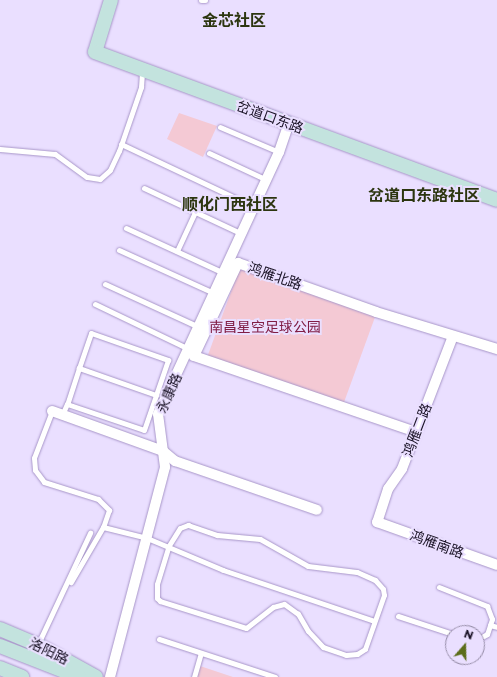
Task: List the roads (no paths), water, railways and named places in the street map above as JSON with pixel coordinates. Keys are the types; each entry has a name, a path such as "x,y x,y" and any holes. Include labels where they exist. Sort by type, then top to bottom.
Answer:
{"street":[{"name":"岔道口东路","path":"111,0 95,52 497,200"},
{"name":"永康路","path":"110,677 166,467 158,414 280,152 289,123"},
{"name":"鸿雁北路","path":"416,432 194,356 238,263 376,312 497,349"},
{"name":"鸿雁二路","path":"377,522 388,490 402,470 453,336"},
{"path":"57,413 163,451 175,461 316,510"},
{"name":"鸿雁南路","path":"377,522 497,565"},
{"name":"洛阳路","path":"0,629 38,645 96,677"},
{"name":"洛阳路","path":"0,646 79,677"},
{"name":"洛阳路","path":"0,655 57,677"},
{"path":"0,668 22,677"}],"lane":[{"path":"0,149 55,154 87,177 100,179 110,170 121,144 141,87 143,75 141,70"},
{"path":"220,127 280,152"},
{"path":"121,144 254,206"},
{"path":"209,152 267,180"},
{"path":"144,188 242,234"},
{"path":"177,251 195,212"},
{"path":"126,228 224,273"},
{"path":"119,250 214,293"},
{"path":"105,284 199,327"},
{"path":"95,304 189,349"},
{"path":"67,404 144,430 168,360 91,333 67,404 57,413 34,458 35,470 44,482 98,499 105,504 109,510 103,527 72,582"},
{"path":"79,368 156,395"},
{"path":"188,525 217,535 248,536 274,545 308,566 349,570 366,575 383,590 384,595 364,649 357,654 346,655 323,647 308,631 298,614 284,604 273,607 246,628 160,601 157,598 157,584 168,547 180,528 188,525"},
{"path":"103,527 147,538 222,570 372,620"},
{"path":"38,645 90,533"},
{"path":"439,587 487,606 491,612 490,624 487,634 485,635"},
{"path":"398,616 445,631"},
{"path":"490,624 497,627"},
{"path":"159,639 275,677"},
{"path":"194,677 201,653"}],"district":[{"name":"金芯社区","path":"234,21"},
{"name":"岔道口东路社区","path":"424,196"},
{"name":"顺化门西社区","path":"230,205"}],"park label":[{"name":"南昌星空足球公园","path":"265,327"}]}
